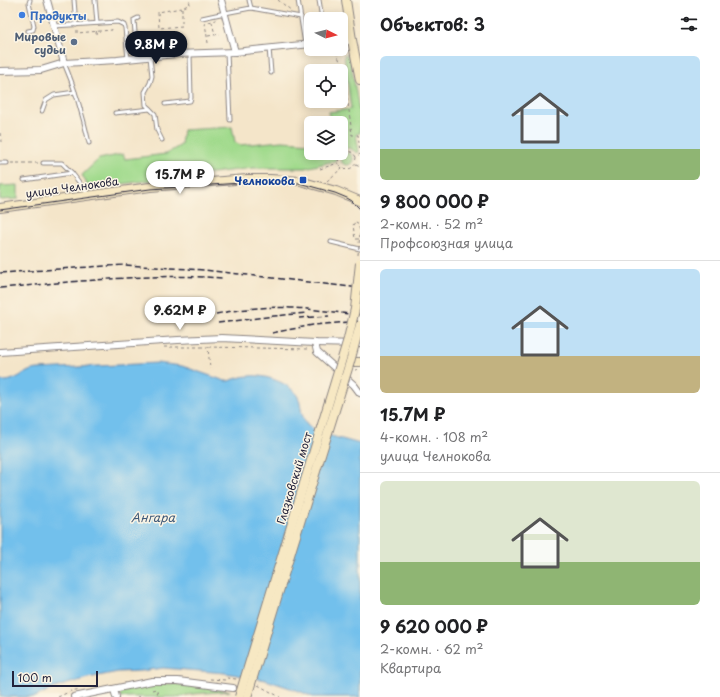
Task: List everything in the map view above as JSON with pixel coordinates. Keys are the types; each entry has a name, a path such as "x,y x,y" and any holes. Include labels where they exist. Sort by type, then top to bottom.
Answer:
{"main road":[{"path":"346,0 360,80"},
{"name":"улица Челнокова","path":"0,208 150,187 247,179 300,181 336,191 360,201"},
{"name":"Глазковский мост","path":"239,697 348,340 354,318 360,263"},
{"name":"Глазковский мост","path":"247,697 360,325"},
{"path":"350,362 360,362"}],"street":[{"path":"47,0 64,63"},
{"path":"221,0 235,52"},
{"path":"348,41 352,40"},
{"path":"0,71 41,70 64,63 235,52 304,44"},
{"path":"0,352 222,338 316,346 360,344"},
{"path":"316,346 317,352 354,385 360,393"},
{"path":"74,697 152,682 178,681 233,688"},
{"path":"114,689 116,697"}],"lane":[{"path":"28,31 33,30 34,26 29,3 30,0"},
{"path":"74,0 76,25"},
{"path":"95,0 97,23"},
{"path":"249,0 251,8"},
{"path":"298,0 304,29"},
{"path":"319,0 321,12"},
{"path":"202,18 251,8 301,17"},
{"path":"138,18 134,20 138,58"},
{"path":"54,26 118,22 124,25 125,28 128,59"},
{"path":"269,48 271,72"},
{"path":"227,52 230,120"},
{"path":"165,104 190,101 190,54"},
{"path":"150,57 152,76 145,92 146,105 155,114 156,130 162,140"},
{"path":"64,63 85,122 89,143"},
{"path":"42,111 46,100 54,95 75,92"},
{"path":"115,113 150,109"},
{"path":"0,164 7,163"},
{"path":"43,163 62,163 72,173 89,196"},
{"path":"24,180 72,173"},
{"path":"331,242 360,249"}],"path":[{"path":"182,8 182,26 159,28 158,12 182,8 190,4 189,0"},
{"path":"278,0 301,17"},
{"path":"208,44 205,23 216,20"},
{"path":"212,21 215,35"},
{"path":"76,25 77,33 112,30 111,22"},
{"path":"96,34 97,23"},
{"path":"207,36 220,34"},
{"path":"338,56 344,70 352,136 358,135 360,151"},
{"path":"0,133 1,142"},
{"path":"356,157 349,151 345,151 339,154 338,163 342,168 351,168 355,164 356,157 360,154"},
{"path":"7,163 43,163"},
{"path":"320,169 338,163"},
{"path":"355,164 360,166"},
{"path":"327,181 342,168"},
{"path":"360,230 356,221 353,225 355,239 360,239"},
{"path":"161,347 316,346"},
{"path":"208,347 210,369"},
{"path":"257,684 280,697"},
{"path":"152,690 156,689 159,697"},
{"path":"137,697 143,696"}],"green space":[{"path":"344,56 348,56 350,57 360,117 360,133 356,134 359,152 357,153 348,148 348,116 329,116 329,112 351,109 348,85 348,64 345,64"},
{"path":"232,127 235,142 240,145 282,141 304,143 304,160 335,160 305,168 253,168 89,188 82,175 99,159 123,154 125,159 166,154 181,145 183,130"},
{"path":"348,154 353,159 351,163 347,165 343,163 342,160 348,160"},
{"path":"18,185 18,199 0,200 0,186"},
{"path":"155,683 176,684 230,691 176,697 121,697 119,691"}],"water":[{"name":"Ангара","path":"157,363 182,366 225,381 244,376 262,376 276,380 290,388 298,397 302,415 308,425 325,434 360,444 360,697 313,697 266,680 225,673 163,668 118,672 88,678 60,686 35,697 0,697 0,381 12,380 29,371 37,369"}],"tram line":[{"path":"0,210 150,189 271,181 299,183 335,193 352,201 360,209"},
{"path":"241,697 351,338 356,317 360,287"}],"railway":[{"path":"0,273 125,265 204,270 360,288"},
{"path":"0,288 140,277 223,278"},
{"path":"216,314 244,309 283,307 360,315"},
{"path":"218,323 306,313"},
{"path":"299,318 329,316"},
{"path":"272,333 313,325 360,321"}],"place":[{"name":"Продукты","path":"22,15"},
{"name":"Мировые судьи","path":"74,42"},
{"name":"Челнокова","path":"303,180"}]}
